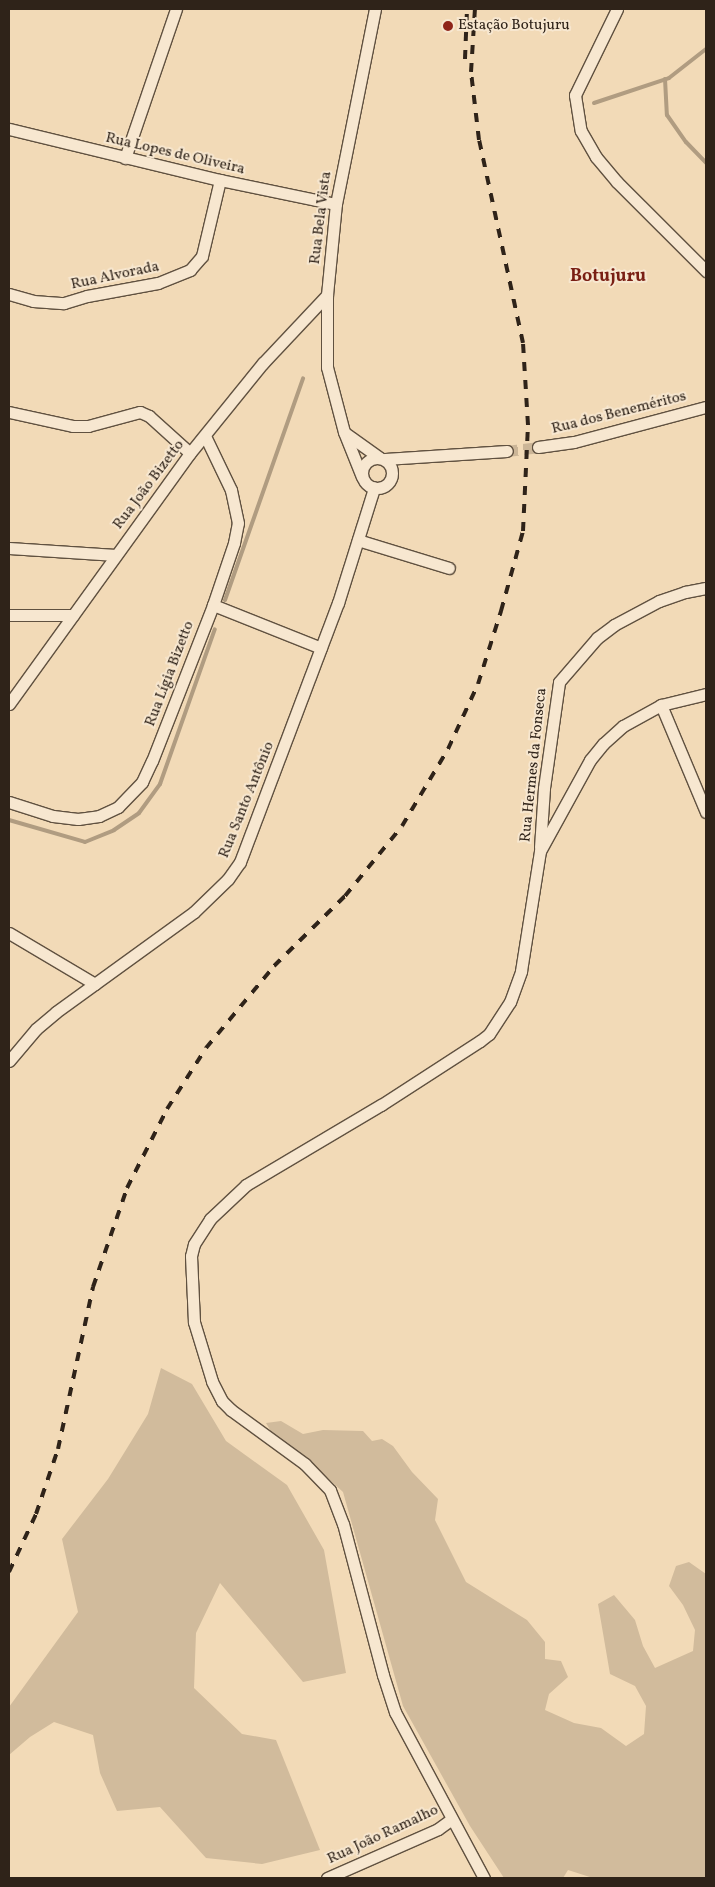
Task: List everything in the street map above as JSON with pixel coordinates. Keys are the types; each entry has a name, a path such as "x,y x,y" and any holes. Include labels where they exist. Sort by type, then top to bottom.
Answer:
{"street":[{"path":"125,158 176,9"},
{"name":"Rua Bela Vista","path":"374,488 367,484 362,477 344,432 327,367 327,295 336,204 375,9"},
{"path":"617,9 575,95 581,131 596,157 617,182 706,271"},
{"name":"Rua Lopes de Oliveira","path":"9,129 220,180 336,204"},
{"name":"Rua Alvorada","path":"9,294 33,301 64,302 158,283 185,272 197,264 202,256 220,180"},
{"name":"Rua João Bizetto","path":"9,704 190,453 263,363 327,295"},
{"name":"Rua dos Beneméritos","path":"538,447 574,442 705,405"},
{"path":"9,412 58,424 88,426 140,412 149,416 190,453"},
{"path":"344,432 382,458 393,472"},
{"name":"Rua Lígia Bizetto","path":"9,802 53,816 78,819 99,816 118,807 132,794 152,761 213,605 234,544 238,523 231,490 205,436"},
{"path":"362,477 366,462 370,459 507,451"},
{"path":"374,488 380,488 390,482 393,472 427,457"},
{"name":"Rua Santo Antônio","path":"9,1061 36,1029 194,912 228,879 240,862 321,648 374,488"},
{"path":"358,540 449,568"},
{"path":"9,548 116,555"},
{"name":"Rua Hermes da Fonseca","path":"540,851 544,788 559,682 597,638 614,625 659,601 684,592 706,588"},
{"path":"213,605 321,648"},
{"path":"9,615 73,615"},
{"path":"484,1878 396,1712 383,1675 343,1524 330,1490 305,1464 230,1410 222,1401 212,1380 194,1322 191,1256 194,1244 210,1220 246,1185 381,1105 480,1042 489,1034 510,1002 521,971 540,851 590,760 603,744 623,726 662,706 706,694"},
{"path":"662,706 702,791 706,812"},
{"path":"9,933 95,984"},
{"name":"Rua João Ramalho","path":"327,1878 438,1829 452,1819"}],"shaded area":[{"path":"161,1368 192,1384 226,1441 287,1485 324,1550 346,1673 303,1682 220,1583 196,1633 194,1688 242,1734 276,1740 320,1850 262,1864 206,1858 160,1807 117,1811 100,1773 93,1735 54,1722 30,1737 9,1755 9,1707 78,1612 62,1539 108,1479 148,1414"},
{"path":"281,1421 303,1434 323,1430 363,1431 372,1441 382,1439 393,1446 412,1472 438,1499 435,1520 466,1582 527,1620 545,1642 545,1659 561,1661 568,1677 549,1694 545,1710 574,1723 601,1728 626,1746 644,1734 646,1706 635,1686 610,1674 598,1604 614,1595 635,1620 643,1646 655,1668 693,1651 695,1630 683,1605 669,1586 676,1566 689,1562 706,1574 706,1878 593,1878 568,1870 563,1878 504,1878 470,1826 403,1706 343,1492 304,1456 273,1435 266,1423"}],"waterway":[{"path":"594,103 669,78 706,49"},
{"path":"665,79 667,115 686,142 706,163"},
{"path":"225,600 303,378"},
{"path":"9,820 85,842 114,830 139,813 160,784 215,629"}],"tunnel":[{"path":"507,451 538,447"}],"railway":[{"path":"465,59 467,9"},
{"path":"9,1572 36,1514 58,1449 93,1287 127,1188 167,1109 206,1048 274,966 345,896 402,826 448,749 478,684 501,611 523,531 528,425 523,343 479,140 471,72 475,9"}],"place":[{"name":"Estação Botujuru","path":"448,26"}],"district":[{"name":"Botujuru","path":"608,277"}]}
